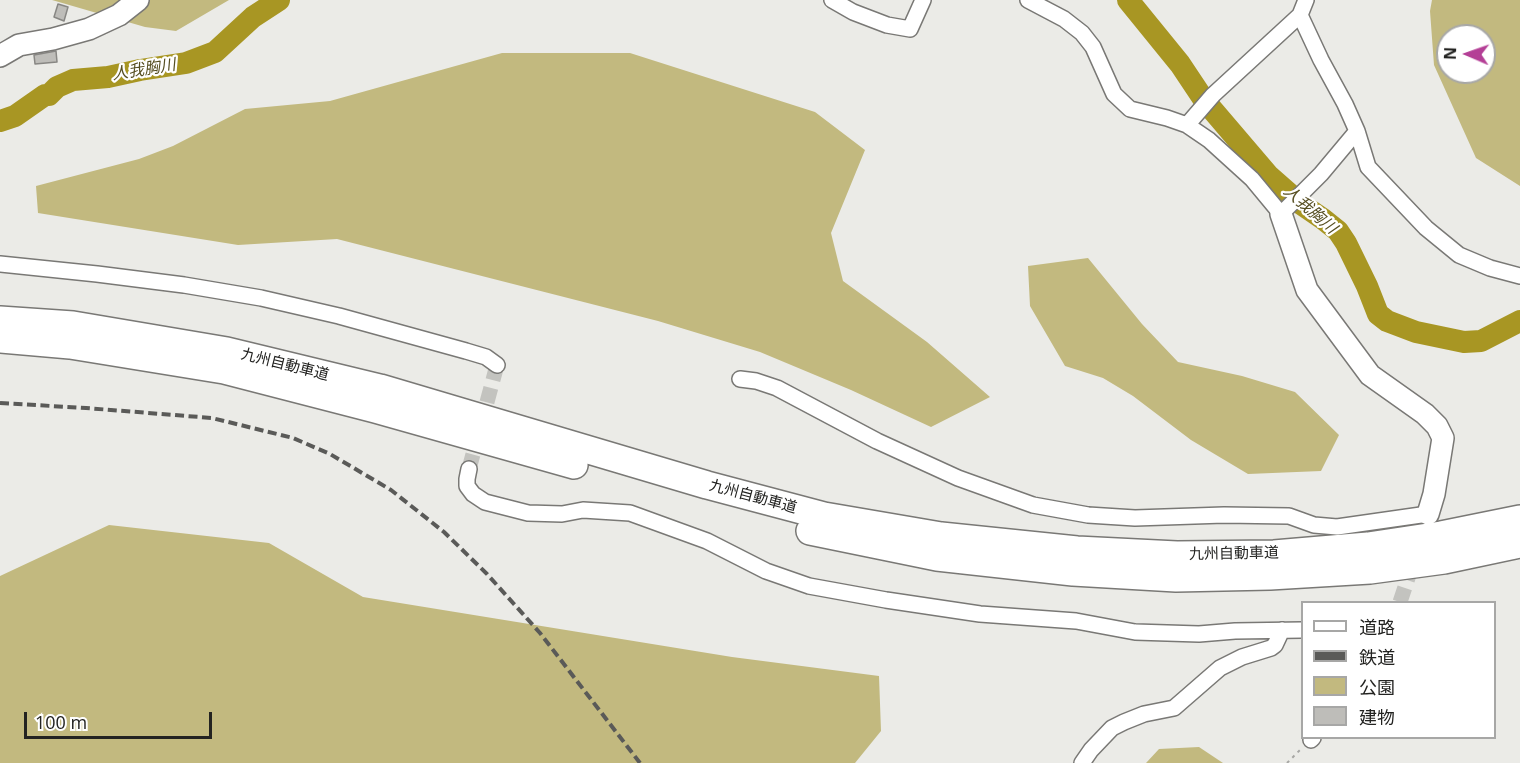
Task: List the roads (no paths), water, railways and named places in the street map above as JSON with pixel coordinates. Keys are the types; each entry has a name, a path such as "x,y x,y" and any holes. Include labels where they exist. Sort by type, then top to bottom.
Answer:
{"highway":[{"name":"九州自動車道","path":"0,320 73,325 227,351 380,388 707,485 813,513 941,536 1077,550 1177,555 1274,554 1368,546 1520,519"},
{"name":"九州自動車道","path":"0,339 70,345 224,370 541,456 709,505 821,533 937,557 1073,572 1176,578 1270,576 1370,570 1444,560 1520,544"}],"street":[{"path":"0,56 19,45 89,29 119,15 138,0"},
{"path":"832,0 853,12 887,25 910,29 923,0"},
{"path":"740,379 756,381 777,388 877,441 958,478 1033,505 1088,515 1135,518 1224,515 1289,516 1314,525 1337,527 1428,514 1434,494 1443,438 1437,426 1425,414 1370,375 1307,290 1281,214 1252,179 1209,140 1187,125 1130,109 1114,94 1093,47 1082,33 1064,19 1028,0"},
{"path":"1187,125 1213,95 1303,4 1321,60 1346,104 1368,167 1426,228 1459,255 1490,268 1520,276"},
{"path":"1281,214 1321,174 1357,131"},
{"path":"0,264 184,285 261,298 339,316 466,351 486,357 497,365"},
{"path":"470,469 467,486 473,495 485,502 528,513 562,514 583,510 630,513 707,541 766,571 809,586 981,614 1076,621 1135,632 1199,634 1301,630"},
{"path":"1082,763 1112,728 1144,714 1174,708 1220,668 1242,657 1271,648 1275,645 1282,630"}],"waterway":[{"name":"人我胸川","path":"0,121 15,116 45,95 49,95 57,87 73,80 108,77 186,63 215,52 253,17 279,0"},
{"name":"人我胸川","path":"1128,0 1180,64 1204,100 1268,175 1301,204 1338,231 1367,286 1378,314 1387,321 1416,332 1464,342 1481,341 1520,321"}],"tunnel":[{"path":"469,469 497,365"},
{"path":"1400,601 1414,560"}],"railway":[{"path":"0,403 212,418 293,438 330,454 391,490 444,532 487,574 540,633 640,763"}]}
